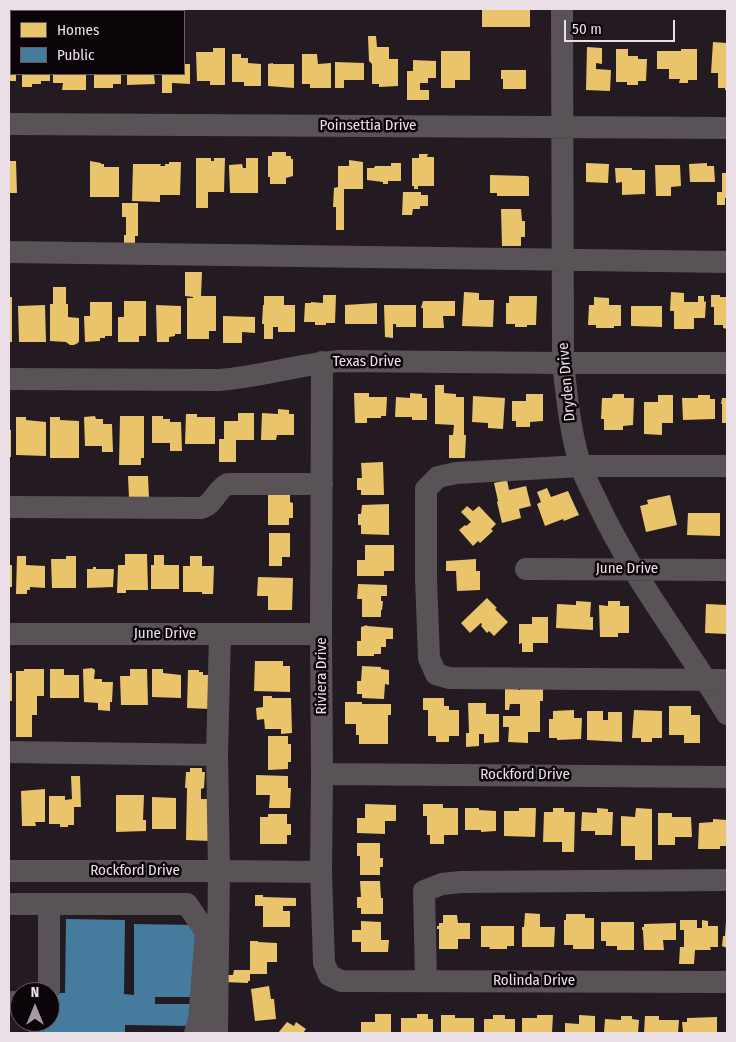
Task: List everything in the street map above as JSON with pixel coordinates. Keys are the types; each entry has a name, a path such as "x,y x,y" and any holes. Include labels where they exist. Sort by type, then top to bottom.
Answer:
{"street":[{"name":"Dryden Drive","path":"562,9 563,363 569,416 581,466 609,527 633,570 717,680 727,714"},
{"name":"Poinsettia Drive","path":"9,124 727,128"},
{"path":"9,252 727,262"},
{"name":"Texas Drive","path":"9,379 219,380 242,378 322,362 340,361 727,363"},
{"name":"Riviera Drive","path":"322,362 321,872 324,963 329,975 341,981"},
{"path":"717,680 449,678 436,674 429,658 426,579 426,488 438,477 456,472 581,466 727,466"},
{"path":"9,507 201,508 207,507 222,486 228,484 322,484"},
{"name":"June Drive","path":"526,569 727,570"},
{"name":"June Drive","path":"9,634 321,634"},
{"path":"217,1033 217,755 220,634"},
{"path":"9,752 217,755"},
{"name":"Rockford Drive","path":"322,774 727,777"},
{"name":"Rockford Drive","path":"9,871 321,872"},
{"path":"126,871 127,904"},
{"path":"426,981 424,891 442,884 461,882 727,880"},
{"path":"9,904 187,904 206,932 199,1020 195,1033"},
{"path":"48,904 49,982"},
{"name":"Rolinda Drive","path":"341,981 727,982"}],"building: Homes":[{"path":"530,9 530,27 482,27 482,10"},
{"path":"368,36 376,36 377,47 389,47 389,59 398,59 398,86 379,87 379,84 372,84 372,64 369,61"},
{"path":"713,42 727,43 727,90 725,88 718,88 718,73 711,73"},
{"path":"587,47 602,48 602,64 596,63 596,69 611,70 610,91 586,90"},
{"path":"213,48 225,48 225,85 210,85 210,81 197,81 196,52 213,52"},
{"path":"616,49 628,49 628,56 638,56 638,59 647,59 646,81 638,81 638,85 616,82"},
{"path":"681,49 697,49 697,80 679,83 680,79 669,79 669,69 657,69 657,51 681,51"},
{"path":"441,51 470,51 470,80 455,80 455,88 441,88"},
{"path":"232,54 241,54 241,58 248,58 248,63 261,64 261,86 244,86 244,82 232,82"},
{"path":"302,54 317,54 318,64 331,63 331,88 310,88 310,84 302,84"},
{"path":"10,59 10,75 16,75 16,81 9,81"},
{"path":"413,60 436,61 436,78 428,78 428,83 420,83 420,90 429,90 429,100 407,100 407,71 413,71"},
{"path":"335,62 364,63 364,80 344,80 344,88 335,88"},
{"path":"185,64 190,64 190,84 172,83 172,93 162,93 162,75 185,75"},
{"path":"268,64 294,64 294,88 268,86"},
{"path":"501,70 526,70 526,89 503,89"},
{"path":"22,75 50,75 50,81 32,84 32,87 22,87"},
{"path":"53,75 86,75 86,90 62,90 63,83 53,83"},
{"path":"94,75 121,75 121,84 113,84 113,88 94,88"},
{"path":"127,75 154,75 155,84 127,85"},
{"path":"272,152 286,152 286,156 291,156 291,159 293,159 293,176 286,178 286,184 270,184 268,156 272,156"},
{"path":"419,154 428,154 427,157 434,157 434,186 418,186 418,189 414,189 414,186 412,186 412,158 419,158"},
{"path":"196,158 211,158 211,161 214,161 214,158 225,158 224,192 208,192 208,208 196,208"},
{"path":"246,158 258,158 258,193 230,193 229,165 242,164 243,168 246,168"},
{"path":"349,160 363,162 363,189 344,189 344,230 336,230 336,207 333,207 334,188 338,187 338,166 349,166"},
{"path":"9,161 16,161 17,193 9,193"},
{"path":"90,161 104,164 104,167 119,167 119,197 90,197"},
{"path":"169,162 181,162 180,195 160,195 160,202 132,201 133,164 161,164 160,166 165,166"},
{"path":"391,163 401,163 401,181 388,181 388,184 383,184 383,182 367,180 367,168 391,166"},
{"path":"586,163 609,164 608,183 586,182"},
{"path":"707,163 707,166 714,166 715,182 690,182 689,164"},
{"path":"655,165 680,165 681,186 671,187 671,196 656,196"},
{"path":"615,168 645,170 645,194 622,195 622,182 616,183"},
{"path":"722,173 727,173 727,198 725,198 725,205 717,205 717,192 722,192"},
{"path":"490,175 529,177 529,196 497,196 497,193 490,193"},
{"path":"403,192 421,192 421,195 428,195 428,206 420,206 420,209 413,209 412,215 402,215"},
{"path":"122,203 138,203 138,236 135,236 135,244 124,244 126,217 122,217"},
{"path":"501,209 521,209 522,221 525,221 525,237 521,237 521,246 502,246"},
{"path":"185,272 202,272 201,296 216,296 216,331 209,331 209,339 187,339 187,298 193,297 185,296"},
{"path":"53,287 66,287 68,317 79,318 79,341 74,345 66,342 50,341 50,304 53,304"},
{"path":"464,292 479,293 479,300 494,300 493,327 462,326"},
{"path":"671,292 684,293 684,302 698,302 698,296 704,296 704,302 706,301 705,318 694,318 694,329 674,329 674,311 670,311"},
{"path":"323,295 336,295 335,323 315,325 315,322 304,322 305,303 323,303"},
{"path":"711,295 727,297 727,329 723,328 723,325 714,325 714,307 711,307"},
{"path":"264,296 284,296 284,305 295,305 295,332 278,332 278,327 273,327 273,339 264,339 264,324 262,324"},
{"path":"509,296 537,296 536,325 515,327 515,324 506,324 506,303 509,303"},
{"path":"9,297 12,297 12,342 9,342"},
{"path":"594,297 609,298 609,305 621,305 621,326 596,328 596,325 588,325 589,305 594,305"},
{"path":"124,301 146,301 146,336 139,336 139,342 118,342 118,317 124,317"},
{"path":"423,301 455,301 455,316 443,316 444,328 423,328 423,308 421,308"},
{"path":"90,302 112,302 112,336 100,338 100,341 85,342 84,316 90,316"},
{"path":"377,303 377,324 345,324 345,305"},
{"path":"45,305 46,342 19,342 18,306"},
{"path":"156,305 181,306 181,334 169,337 169,342 157,342"},
{"path":"384,305 416,305 416,327 396,327 396,324 393,324 393,338 385,337"},
{"path":"631,306 662,306 662,327 631,326"},
{"path":"223,316 255,317 255,333 242,332 242,343 223,343"},
{"path":"435,385 444,385 444,393 456,394 456,397 464,397 465,458 449,458 449,435 453,435 454,425 435,424"},
{"path":"354,393 369,393 369,397 387,397 386,416 367,418 367,423 355,423"},
{"path":"410,393 422,394 422,398 427,398 427,420 412,420 412,417 395,417 396,397 410,398"},
{"path":"526,394 543,394 543,421 530,422 530,427 516,427 516,421 512,421 512,401 526,401"},
{"path":"613,394 624,394 624,398 634,398 633,425 623,426 623,430 604,430 604,419 601,419 602,398 612,398"},
{"path":"658,395 673,395 673,423 662,423 662,435 644,434 644,402 658,402"},
{"path":"698,395 710,395 710,399 715,399 715,419 683,420 682,398 698,398"},
{"path":"473,396 505,398 503,429 488,428 488,423 472,422"},
{"path":"722,398 727,398 727,423 722,423"},
{"path":"278,409 289,410 289,414 294,414 294,435 277,435 276,440 261,440 262,413 278,414"},
{"path":"238,413 254,413 254,440 236,440 236,462 219,462 219,439 224,439 224,421 238,421"},
{"path":"186,414 197,414 197,417 215,417 215,444 185,444"},
{"path":"95,416 96,419 103,419 103,424 112,424 113,452 102,452 102,446 85,446 84,417"},
{"path":"120,416 144,416 144,458 141,458 141,465 119,465"},
{"path":"152,416 163,416 163,419 170,419 170,422 181,422 182,451 170,451 170,443 152,443"},
{"path":"16,417 26,417 26,420 46,422 46,456 16,455"},
{"path":"50,417 60,417 60,420 79,421 79,458 50,458"},
{"path":"9,430 11,430 11,457 9,457"},
{"path":"383,462 384,495 361,495 361,490 357,490 357,478 362,478 361,463"},
{"path":"128,476 148,476 149,498 129,498"},
{"path":"507,480 509,490 526,486 531,506 519,509 521,518 502,523 494,483"},
{"path":"547,488 551,497 568,491 579,515 545,526 537,504 541,502 537,492"},
{"path":"268,493 290,493 290,502 293,503 293,518 289,518 289,525 268,525"},
{"path":"670,495 677,525 646,532 640,506 648,504 647,500"},
{"path":"389,504 389,535 361,534 361,525 358,525 358,514 361,514 362,505"},
{"path":"467,506 473,511 479,506 496,524 491,529 493,531 480,543 478,541 473,546 459,530 471,522 461,512"},
{"path":"688,513 720,513 720,536 687,535"},
{"path":"269,533 290,533 290,557 282,557 282,566 269,566"},
{"path":"365,545 394,545 394,571 384,571 384,576 357,576 357,560 365,560"},
{"path":"125,554 147,554 148,590 126,590 126,593 117,593 118,565 125,565"},
{"path":"154,555 164,555 164,565 179,565 179,589 151,589 151,565 154,565"},
{"path":"17,556 26,556 26,565 45,566 45,588 30,587 30,590 27,590 27,594 16,594"},
{"path":"66,556 76,556 76,588 52,588 51,559 66,559"},
{"path":"190,556 202,556 202,566 214,566 213,594 183,592 183,566 190,566"},
{"path":"476,559 476,571 480,571 480,590 457,591 456,571 446,571 446,561"},
{"path":"9,565 12,565 12,587 9,587"},
{"path":"93,567 96,567 96,569 114,569 113,587 87,588 87,569 93,569"},
{"path":"258,577 293,578 292,610 268,610 268,596 257,596"},
{"path":"358,584 387,585 387,596 381,596 381,601 383,601 381,617 362,617 362,599 357,599"},
{"path":"487,598 508,622 494,636 489,631 487,633 481,626 481,623 470,633 461,623"},
{"path":"576,601 591,602 590,617 593,617 593,630 556,628 557,604 576,605"},
{"path":"608,601 620,601 620,606 629,606 629,633 618,633 618,637 600,637 599,605 608,606"},
{"path":"706,604 727,605 727,634 705,633"},
{"path":"532,617 548,617 548,643 533,643 533,652 522,652 522,643 519,644 519,624 532,624"},
{"path":"367,625 393,628 393,639 386,639 386,647 381,647 381,654 357,656 357,641 361,641 361,627"},
{"path":"255,661 283,661 283,666 290,666 290,692 254,691"},
{"path":"362,666 381,667 381,669 389,670 389,685 385,684 384,699 362,698 362,694 357,694 357,681 361,681"},
{"path":"92,668 95,670 94,679 102,679 102,682 113,682 110,711 98,710 98,703 84,702 83,669"},
{"path":"24,669 44,669 44,696 37,696 37,715 32,715 32,737 16,737 16,671 24,671"},
{"path":"50,669 64,669 64,675 79,675 79,698 50,698"},
{"path":"130,669 147,669 148,705 121,705 120,676 130,676"},
{"path":"152,669 163,669 163,673 181,675 181,698 152,697"},
{"path":"188,670 199,670 199,672 203,672 203,675 210,675 210,709 187,708"},
{"path":"9,673 12,673 12,701 9,701"},
{"path":"518,680 518,690 520,690 520,687 543,687 543,701 540,701 540,732 528,732 528,743 508,742 509,727 503,727 503,716 520,716 520,704 510,704 509,710 505,710 505,689"},
{"path":"263,696 291,698 292,733 281,734 281,729 265,729 264,719 257,720 256,708 263,707"},
{"path":"423,698 444,698 444,706 449,706 449,710 459,710 459,736 449,736 449,742 436,742 436,736 428,736 428,710 423,710"},
{"path":"345,702 391,704 391,715 388,715 388,744 359,744 359,735 356,735 356,724 345,724"},
{"path":"468,703 486,703 486,714 499,714 499,742 484,743 484,734 479,734 479,746 466,747 466,733 469,733"},
{"path":"669,706 691,706 691,715 700,715 700,743 684,743 684,735 669,735"},
{"path":"574,710 574,718 582,718 581,739 557,740 557,738 549,738 549,719 553,719 553,711"},
{"path":"634,710 662,711 662,738 652,738 652,742 641,742 641,738 632,738"},
{"path":"587,711 603,711 603,720 608,720 608,712 622,712 622,742 587,740"},
{"path":"268,736 288,736 288,744 291,744 291,762 288,762 288,769 268,770"},
{"path":"190,768 202,768 202,772 205,772 201,799 210,799 209,841 186,840 187,788 185,788 186,772 190,772"},
{"path":"256,775 288,776 288,788 291,788 290,808 269,808 270,795 256,795"},
{"path":"71,776 80,776 81,807 74,807 74,825 60,827 60,824 49,824 49,796 65,796 65,800 72,799"},
{"path":"45,789 45,822 35,822 36,826 22,826 21,791"},
{"path":"116,795 144,795 143,820 146,820 146,831 116,832"},
{"path":"152,797 176,798 176,829 152,829"},
{"path":"365,804 396,805 396,821 385,821 385,834 357,833 357,818 365,818"},
{"path":"423,804 443,804 443,808 458,808 458,835 444,835 444,844 430,844 430,835 427,835 427,816 423,816"},
{"path":"465,808 496,811 496,831 465,830"},
{"path":"519,808 536,808 535,837 504,836 504,811 519,811"},
{"path":"553,808 564,808 564,812 575,812 574,852 562,852 562,842 543,842 544,812 553,812"},
{"path":"597,808 608,809 608,812 613,812 612,835 595,835 595,831 581,831 582,812 597,813"},
{"path":"636,808 652,809 652,860 635,860 635,846 621,846 621,816 635,817"},
{"path":"658,813 672,813 672,817 691,817 692,837 675,837 675,845 658,845"},
{"path":"268,814 287,814 287,824 291,824 291,835 287,835 287,844 260,844 260,817 268,817"},
{"path":"713,819 727,820 727,846 720,846 720,849 698,849 699,823 713,822"},
{"path":"357,843 380,843 380,858 383,858 383,867 380,867 380,875 360,875 360,856 357,856"},
{"path":"360,881 380,881 383,914 361,914 361,908 357,908 357,897 361,897"},
{"path":"255,895 296,898 296,906 283,906 283,911 290,911 290,927 263,927 263,906 255,906"},
{"path":"525,913 540,914 540,927 555,927 554,947 522,947 522,927 524,927"},
{"path":"566,914 585,914 585,918 594,918 594,949 573,949 573,945 564,945 564,920 566,920"},
{"path":"443,915 457,915 458,923 470,923 470,939 458,939 458,949 439,949 439,929 437,929 437,926 439,926 439,923 443,923"},
{"path":"680,920 697,920 697,928 702,928 702,920 708,921 708,926 718,926 718,947 710,947 711,950 695,950 694,964 679,964 680,947 684,947 684,930 680,930"},
{"path":"361,921 381,922 381,940 389,940 388,952 361,952 361,942 352,942 352,930 361,930"},
{"path":"727,921 727,948 722,946"},
{"path":"601,922 634,922 634,950 617,950 617,946 606,946 606,941 601,941"},
{"path":"676,923 676,940 663,940 664,950 644,950 642,927 644,927 644,924"},
{"path":"481,926 514,926 514,946 507,946 507,949 481,947"},
{"path":"250,941 277,943 277,962 267,962 267,974 250,974 250,981 248,983 224,982 225,975 233,975 234,970 250,970"},
{"path":"269,986 271,999 274,999 276,1019 255,1021 251,989"},
{"path":"375,1014 391,1014 391,1033 361,1033 361,1022 375,1022"},
{"path":"417,1014 428,1014 428,1019 433,1019 433,1033 401,1033 401,1018 417,1018"},
{"path":"441,1015 455,1015 455,1018 474,1018 474,1033 441,1033"},
{"path":"493,1015 505,1015 505,1019 515,1019 515,1033 484,1033 484,1019 493,1019"},
{"path":"537,1015 553,1015 552,1033 522,1033 522,1018 537,1018"},
{"path":"579,1015 595,1016 595,1033 565,1033 565,1023 579,1024"},
{"path":"621,1016 632,1016 632,1019 639,1020 638,1033 604,1033 605,1019 621,1020"},
{"path":"645,1016 659,1016 659,1020 679,1020 678,1033 644,1033"},
{"path":"717,1017 717,1032 683,1032 682,1022 687,1022 687,1018"},
{"path":"287,1022 294,1026 296,1022 306,1029 303,1033 278,1033"}],"building: Public":[{"path":"66,919 125,920 124,994 134,995 134,924 196,925 195,997 155,997 155,1004 192,1004 191,1026 125,1025 125,1033 29,1033 60,1032 60,993 65,993"}]}
